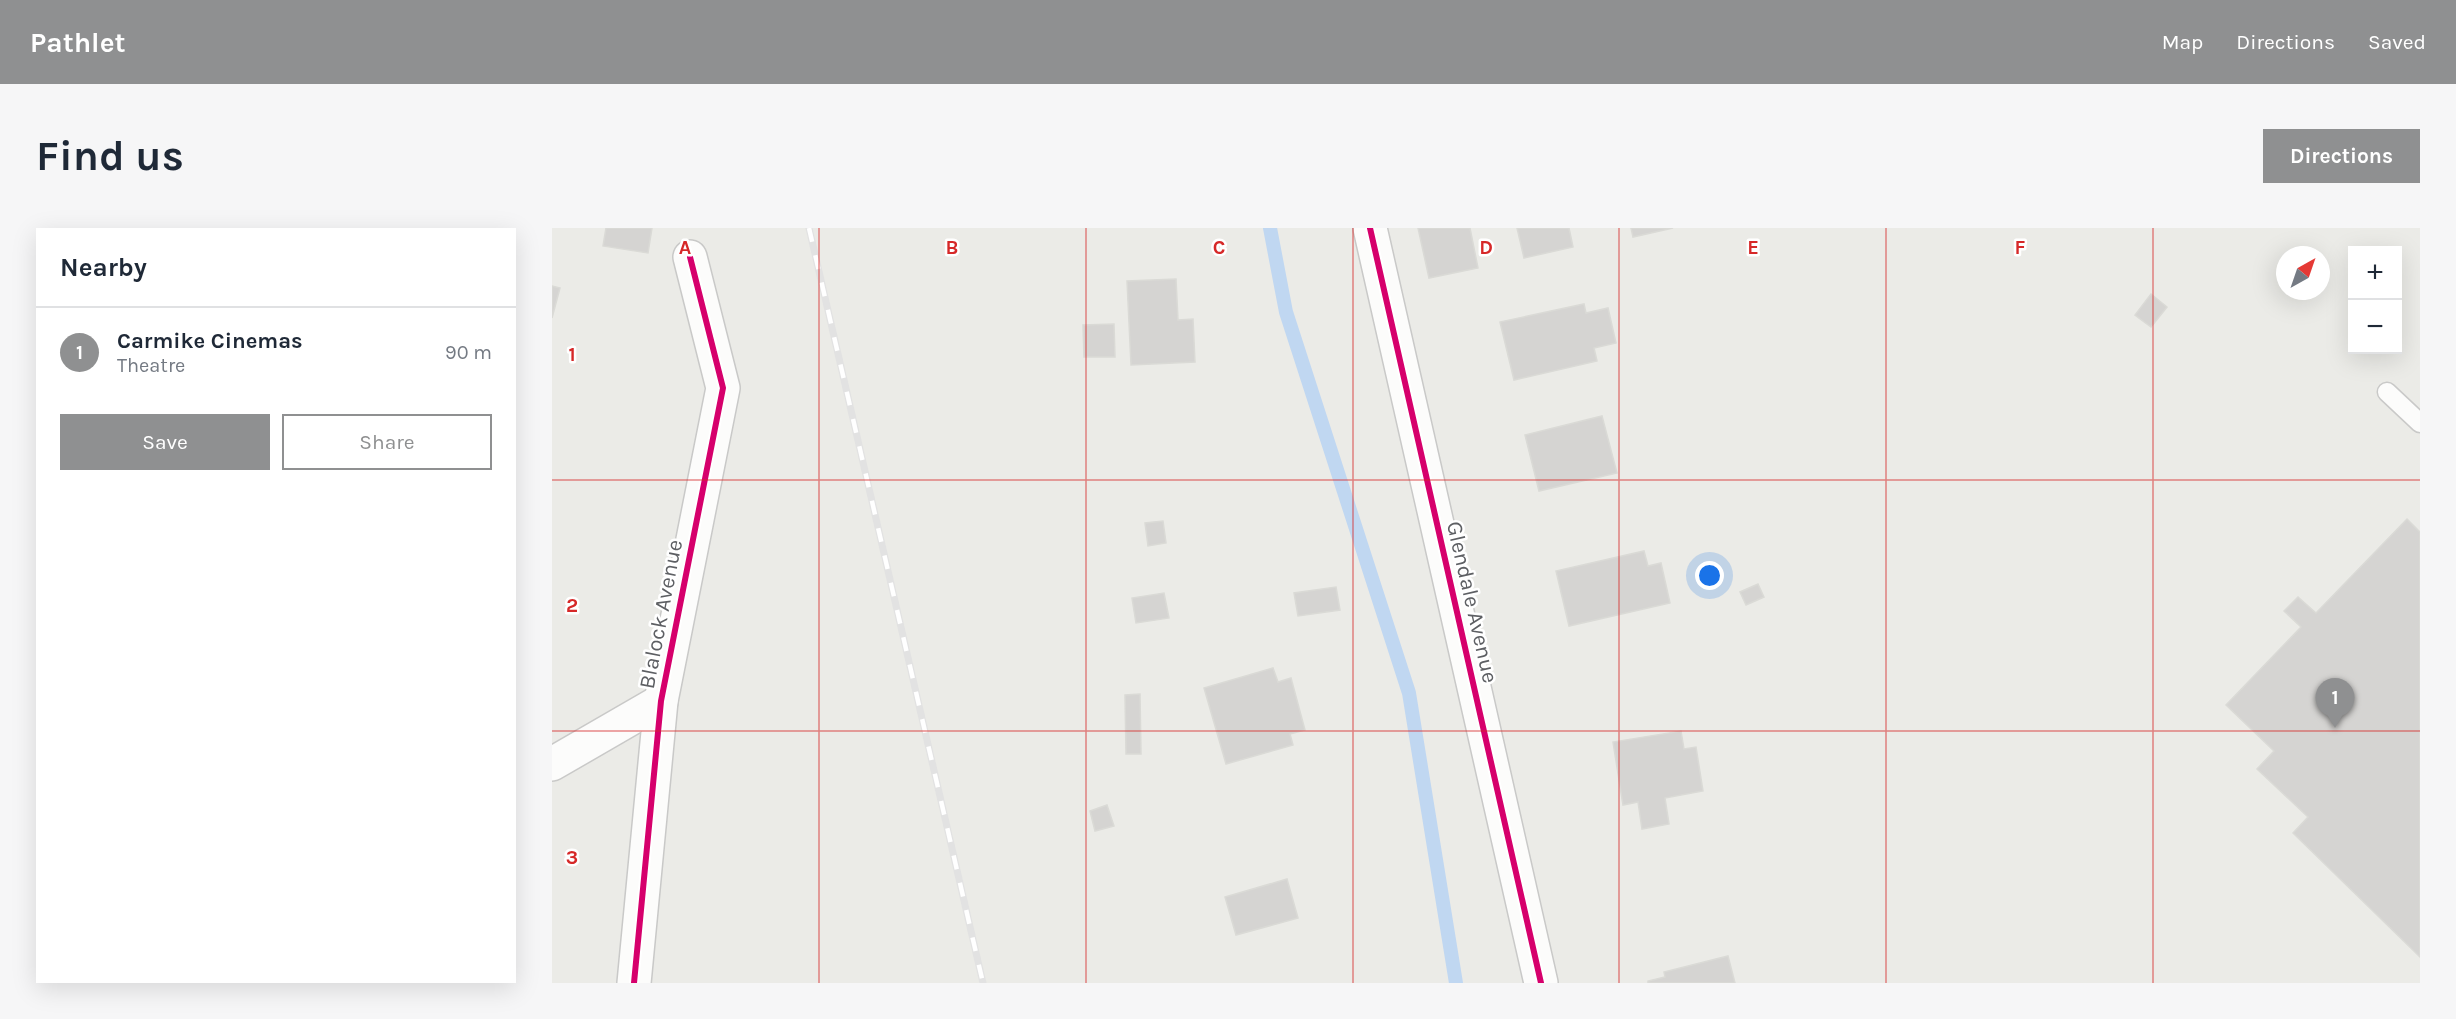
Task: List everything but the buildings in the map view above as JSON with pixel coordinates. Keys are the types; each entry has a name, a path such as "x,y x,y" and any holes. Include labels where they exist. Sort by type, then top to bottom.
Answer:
{"street":[{"name":"Glendale Avenue","path":"1370,228 1541,983"},
{"name":"Blalock Avenue","path":"634,983 661,701 723,388 690,257"},
{"path":"552,764 661,701"}],"lane":[{"path":"2387,392 2420,423"}],"waterway":[{"path":"1270,228 1286,312 1409,693 1456,983"}],"railway":[{"path":"809,228 983,983"}],"cycle path":[{"path":"1370,228 1541,983"},
{"path":"634,983 661,701 723,388 690,257"}],"place":[{"name":"Carmike Cinemas","path":"2335,728"}]}
